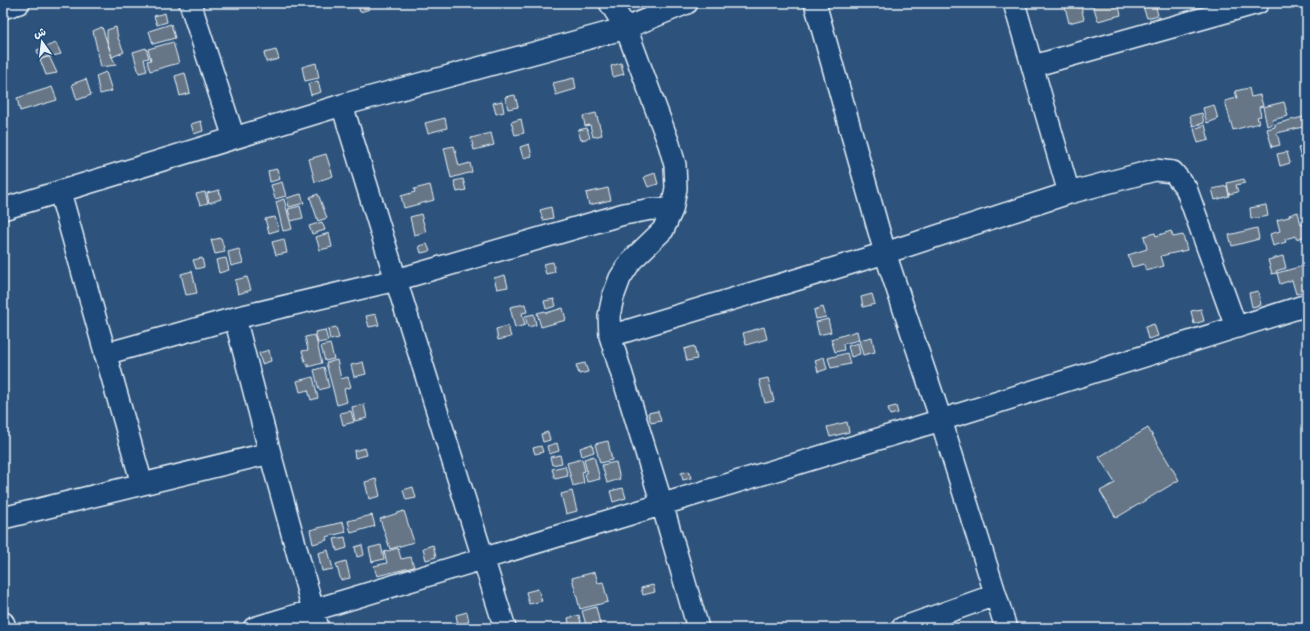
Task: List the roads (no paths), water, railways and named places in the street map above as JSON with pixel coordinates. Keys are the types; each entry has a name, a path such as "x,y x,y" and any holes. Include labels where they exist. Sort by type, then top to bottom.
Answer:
{"street":[{"path":"3,8 19,3"},
{"path":"190,3 234,138"},
{"path":"610,3 626,28 669,144 675,166 676,188 672,210 663,230 631,261 620,278 613,296 610,310 610,336 662,504 698,628"},
{"path":"3,209 342,105 626,28 687,3"},
{"path":"815,3 885,253 1006,628"},
{"path":"1014,3 1069,193"},
{"path":"1033,66 1258,3"},
{"path":"342,105 505,628"},
{"path":"610,336 885,253 1069,193 1155,170 1173,172 1186,188 1236,328"},
{"path":"60,192 142,484"},
{"path":"105,354 235,318 396,280 624,214 652,209 672,210"},
{"path":"254,628 315,619 483,558 940,420 1307,305"},
{"path":"235,318 315,619"},
{"path":"3,518 270,453"},
{"path":"902,628 995,595"},
{"path":"3,623 5,628"}]}
